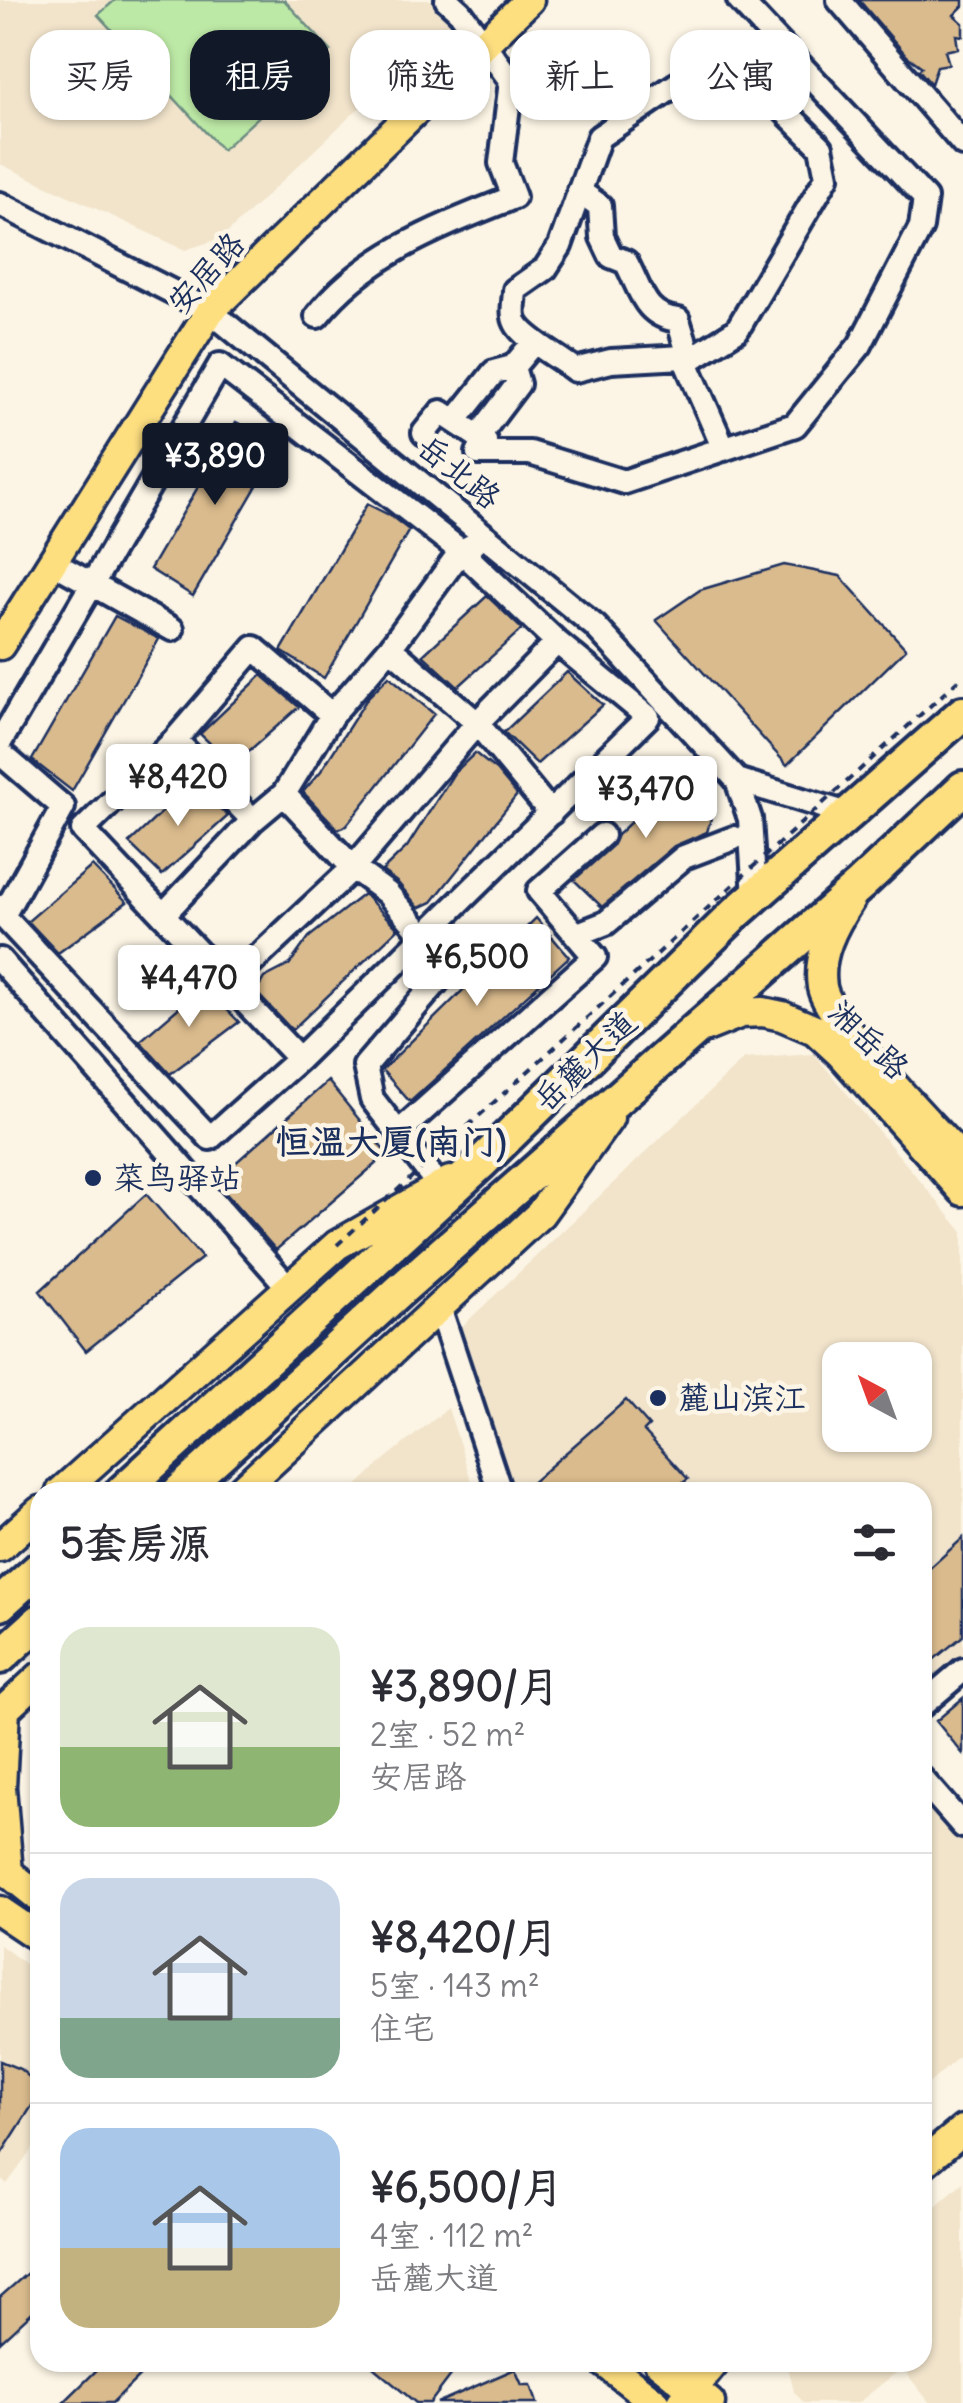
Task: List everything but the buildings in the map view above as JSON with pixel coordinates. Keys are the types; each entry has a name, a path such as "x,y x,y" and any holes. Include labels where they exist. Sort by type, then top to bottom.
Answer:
{"highway":[{"name":"岳麓大道","path":"133,1482 482,1163 755,897 963,712"},
{"name":"岳麓大道","path":"190,1482 398,1292 696,1032 963,788"},
{"path":"0,1604 30,1577"},
{"path":"0,1657 30,1629"}],"main road":[{"name":"安居路","path":"490,38 529,0"},
{"name":"安居路","path":"0,645 210,311 406,120"},
{"name":"湘岳路","path":"860,884 823,954 822,992 850,1034 963,1161"},
{"name":"湘岳路","path":"696,1032 741,1013 763,1012 815,1030 963,1191"},
{"path":"250,1482 540,1214 626,1094"},
{"path":"72,1482 337,1246 482,1163"},
{"path":"0,1547 30,1520"},
{"path":"30,1686 2,1712 1,1787 4,1870 30,1890"},
{"path":"932,2156 963,2130"},
{"path":"932,2178 963,2152"},
{"path":"617,2372 652,2400 684,2382"}],"street":[{"path":"447,0 472,30"},
{"path":"424,433 440,412 486,441 478,452 543,456 624,482 795,424 860,345 920,227 925,198 739,0"},
{"path":"839,0 963,144"},
{"path":"317,316 338,288 412,239 514,197 500,163 511,82 490,52"},
{"path":"686,362 737,330 828,177 822,147 739,66 723,60 676,84 600,137 560,246 545,269 515,290 515,322 534,342 575,370 611,361 684,357 686,362 724,448"},
{"path":"579,191 600,206 602,236 611,256 626,262 648,309 678,320 686,362"},
{"name":"岳北路","path":"0,204 210,311 595,626 737,780 750,819 755,897"},
{"path":"454,421 494,372 513,367 534,342"},
{"path":"0,742 220,365 461,551 556,642 648,717 299,1059 210,1138 2,912 64,806 0,752"},
{"path":"478,437 518,384 513,367"},
{"path":"163,914 253,820 284,794 332,715 390,648 461,551 489,539"},
{"path":"52,562 172,630"},
{"path":"228,984 353,868 478,723 556,642"},
{"path":"299,1059 83,830 175,740 254,648 332,715"},
{"path":"390,648 478,723 551,812"},
{"path":"175,740 253,820"},
{"path":"737,780 848,814"},
{"path":"284,794 353,868 388,893 424,936"},
{"path":"398,1133 595,957 538,891 602,835"},
{"path":"578,934 606,923 684,857 734,838"},
{"path":"0,960 289,1288"},
{"path":"440,1187 372,1099 365,1066 447,970"},
{"path":"439,1308 497,1482"},
{"path":"932,1696 963,1670"},
{"path":"932,1790 963,1826"}],"path":[{"path":"337,1246 963,676"}],"shaded area":[{"path":"0,0 473,0 441,30 350,30 350,117 222,238 185,250 0,164"},
{"name":"麓山滨江","path":"814,1054 963,1232 963,1666 932,1695 932,1482 501,1482 455,1333 744,1059"},
{"path":"448,1408 472,1482 361,1482"},
{"path":"932,1801 963,1834 963,2053 932,2081"},
{"path":"0,1945 30,1968 30,2153 7,2184 0,2178"},
{"path":"963,2182 963,2403 930,2403 905,2372 932,2372 932,2209"},
{"path":"789,2372 897,2372 858,2403 804,2403 794,2392"}],"green space":[{"path":"115,0 284,0 312,30 190,30 190,115 170,93 170,30 112,30 98,15"},
{"path":"194,120 255,120 222,150"}],"place":[{"name":"菜鸟驿站","path":"93,1178"},
{"name":"麓山滨江","path":"658,1398"}],"district":[{"name":"恒温大厦(南门)","path":"391,1142"}]}
